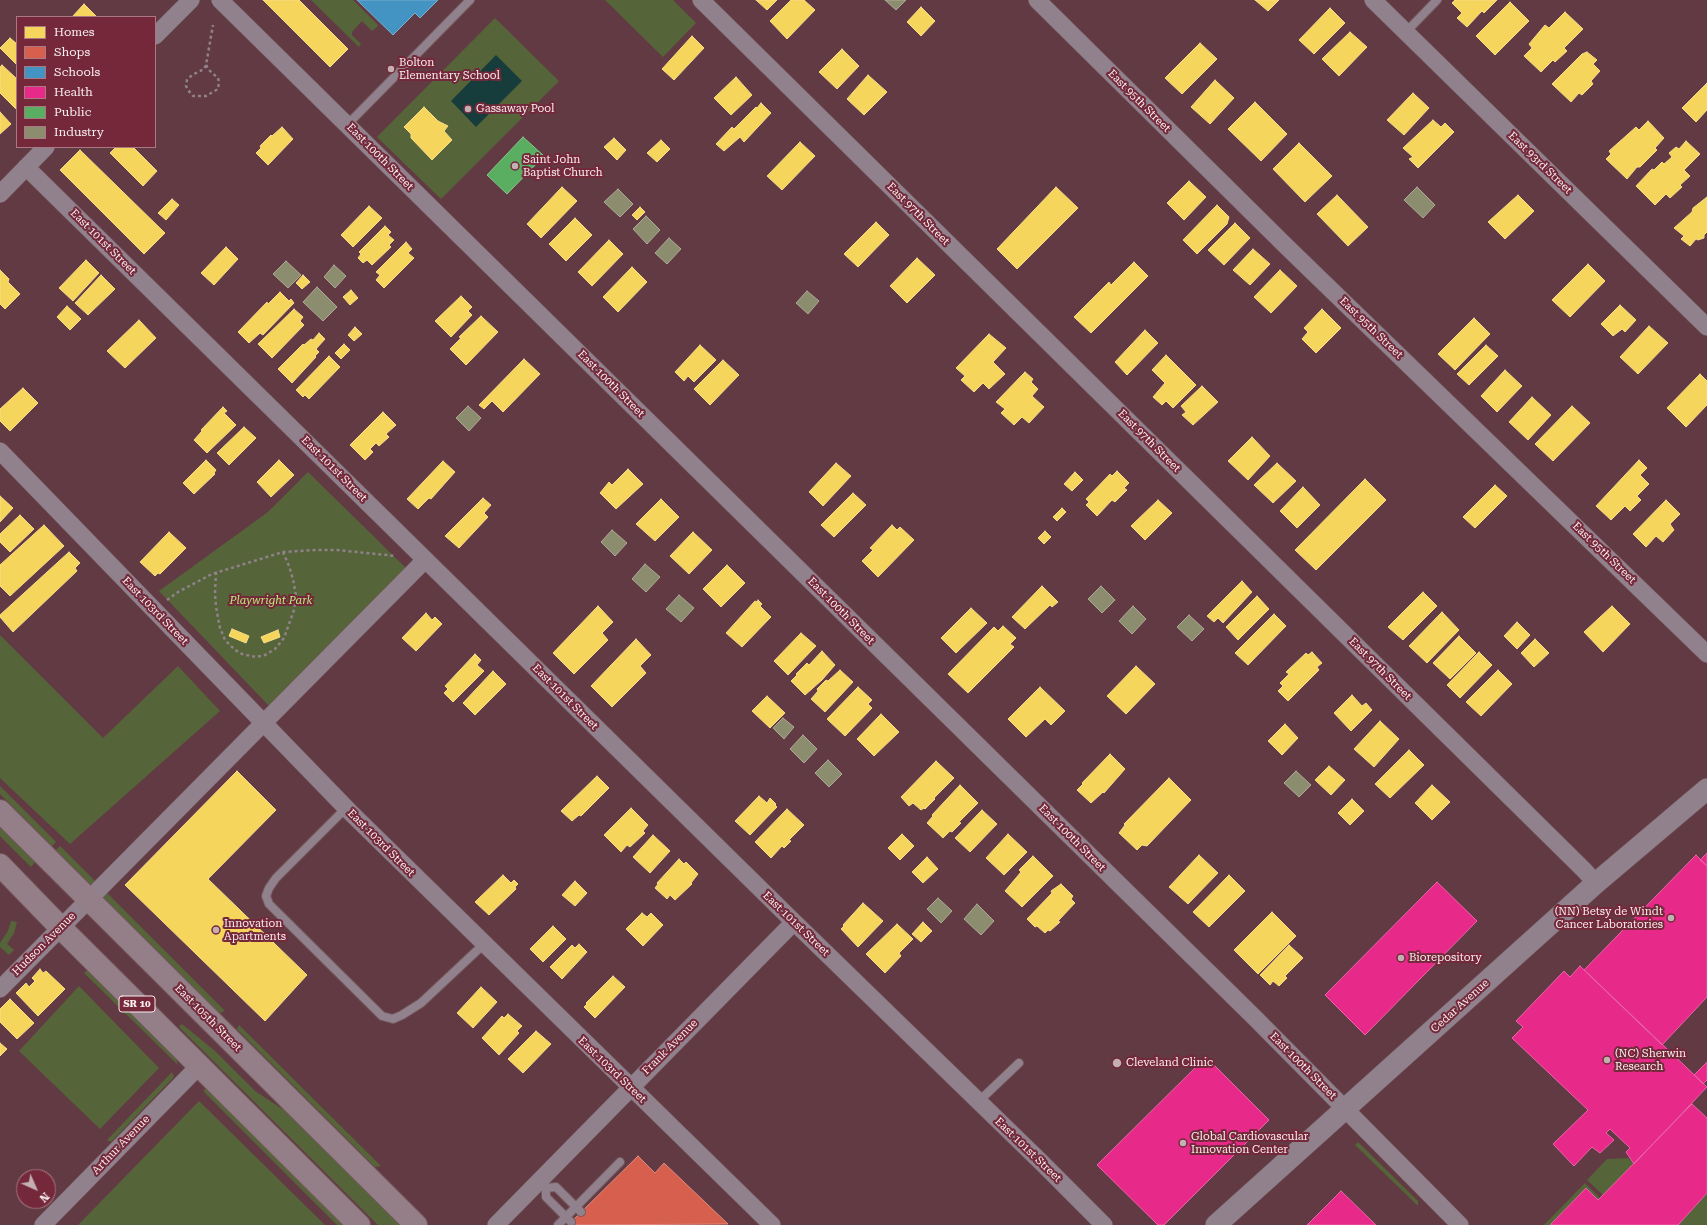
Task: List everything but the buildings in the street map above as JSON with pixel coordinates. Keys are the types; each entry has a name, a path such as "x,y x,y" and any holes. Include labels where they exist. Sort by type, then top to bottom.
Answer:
{"main road":[{"name":"East 105th Street","path":"0,812 416,1225"},
{"name":"SR 10","path":"0,865 61,928 359,1225"}],"street":[{"path":"156,35 191,0"},
{"name":"East 100th Street","path":"220,0 1244,1007 1460,1225"},
{"name":"East 97th Street","path":"701,0 1584,869 1596,883"},
{"name":"East 95th Street","path":"1037,0 1289,249 1707,654"},
{"name":"East 93rd Street","path":"1373,0 1707,327"},
{"path":"0,194 45,148"},
{"name":"East 101st Street","path":"26,167 1104,1225"},
{"name":"East 103rd Street","path":"0,452 346,808 772,1225"},
{"name":"Hudson Avenue","path":"0,989 425,560"},
{"name":"Cedar Avenue","path":"1216,1225 1596,883 1707,788"},
{"name":"Frank Avenue","path":"496,1225 542,1185 630,1087 794,922"},
{"name":"Arthur Avenue","path":"43,1225 199,1066"}],"lane":[{"path":"347,125 470,0"},
{"path":"1406,32 1437,0"},
{"path":"346,808 276,878 269,888 266,896 269,904 382,1016 393,1019 421,1003 484,944"},
{"path":"978,1102 1019,1063"},
{"path":"558,1225 569,1219 579,1209 620,1162"},
{"path":"569,1219 546,1197 542,1185 556,1187 579,1209"}],"path":[{"path":"206,65 218,78 218,89 206,96 193,96 186,86 192,75 204,69 206,65 214,25"},
{"path":"165,602 178,592 216,572 283,552 337,550 396,556"},
{"path":"216,572 216,607 220,628 225,640 235,650 242,654 256,657 265,655 274,649 284,638 294,610 296,596 293,580 283,552"}],"green space":[{"path":"311,0 353,0 378,25 372,31 362,21 352,32 352,35 361,44 359,47"},
{"path":"605,0 673,0 696,23 663,57"},
{"name":"Gassaway Pool","path":"495,18 559,81 441,199 377,137"},
{"name":"Playwright Park","path":"308,472 407,569 270,707 159,591 268,512"},
{"path":"0,635 103,738 178,666 220,711 70,844 0,778"},
{"path":"0,786 56,842 52,846 0,794"},
{"path":"0,825 36,861 31,867 0,836"},
{"path":"60,846 225,1011 219,1013 56,850"},
{"path":"11,921 17,922 14,933 7,944 14,950 9,955 0,947 0,943 8,931"},
{"path":"89,968 175,1056 178,1065 84,973"},
{"path":"79,986 159,1068 100,1129 19,1051"},
{"path":"182,1024 215,1051 255,1091 290,1114 402,1225 378,1225 180,1028 179,1026"},
{"path":"239,1025 381,1166 375,1167 237,1029"},
{"path":"172,1072 174,1077 111,1142 107,1140"},
{"path":"203,1089 209,1090 348,1225 337,1225 205,1093"},
{"path":"199,1101 325,1225 78,1225"},
{"path":"1358,1142 1418,1201 1418,1206 1355,1145"},
{"path":"1628,1158 1634,1164 1603,1195 1587,1180 1607,1159"},
{"path":"1585,1183 1600,1198 1598,1200 1586,1188 1550,1225 1544,1225"},
{"path":"1707,1193 1707,1225 1678,1225"}],"water":[{"path":"496,55 522,81 476,127 451,101"}],"place":[{"name":"Bolton Elementary School","path":"391,69"},
{"name":"Gassaway Pool","path":"468,109"},
{"name":"Saint John Baptist Church","path":"515,166"},
{"name":"(NN) Betsy de Windt Cancer Laboratories","path":"1671,918"},
{"name":"Innovation Apartments","path":"216,930"},
{"name":"Biorepository","path":"1401,958"},
{"name":"(NC) Sherwin Research","path":"1607,1060"},
{"name":"Cleveland Clinic","path":"1117,1063"},
{"name":"Global Cardiovascular Innovation Center","path":"1183,1143"}]}
